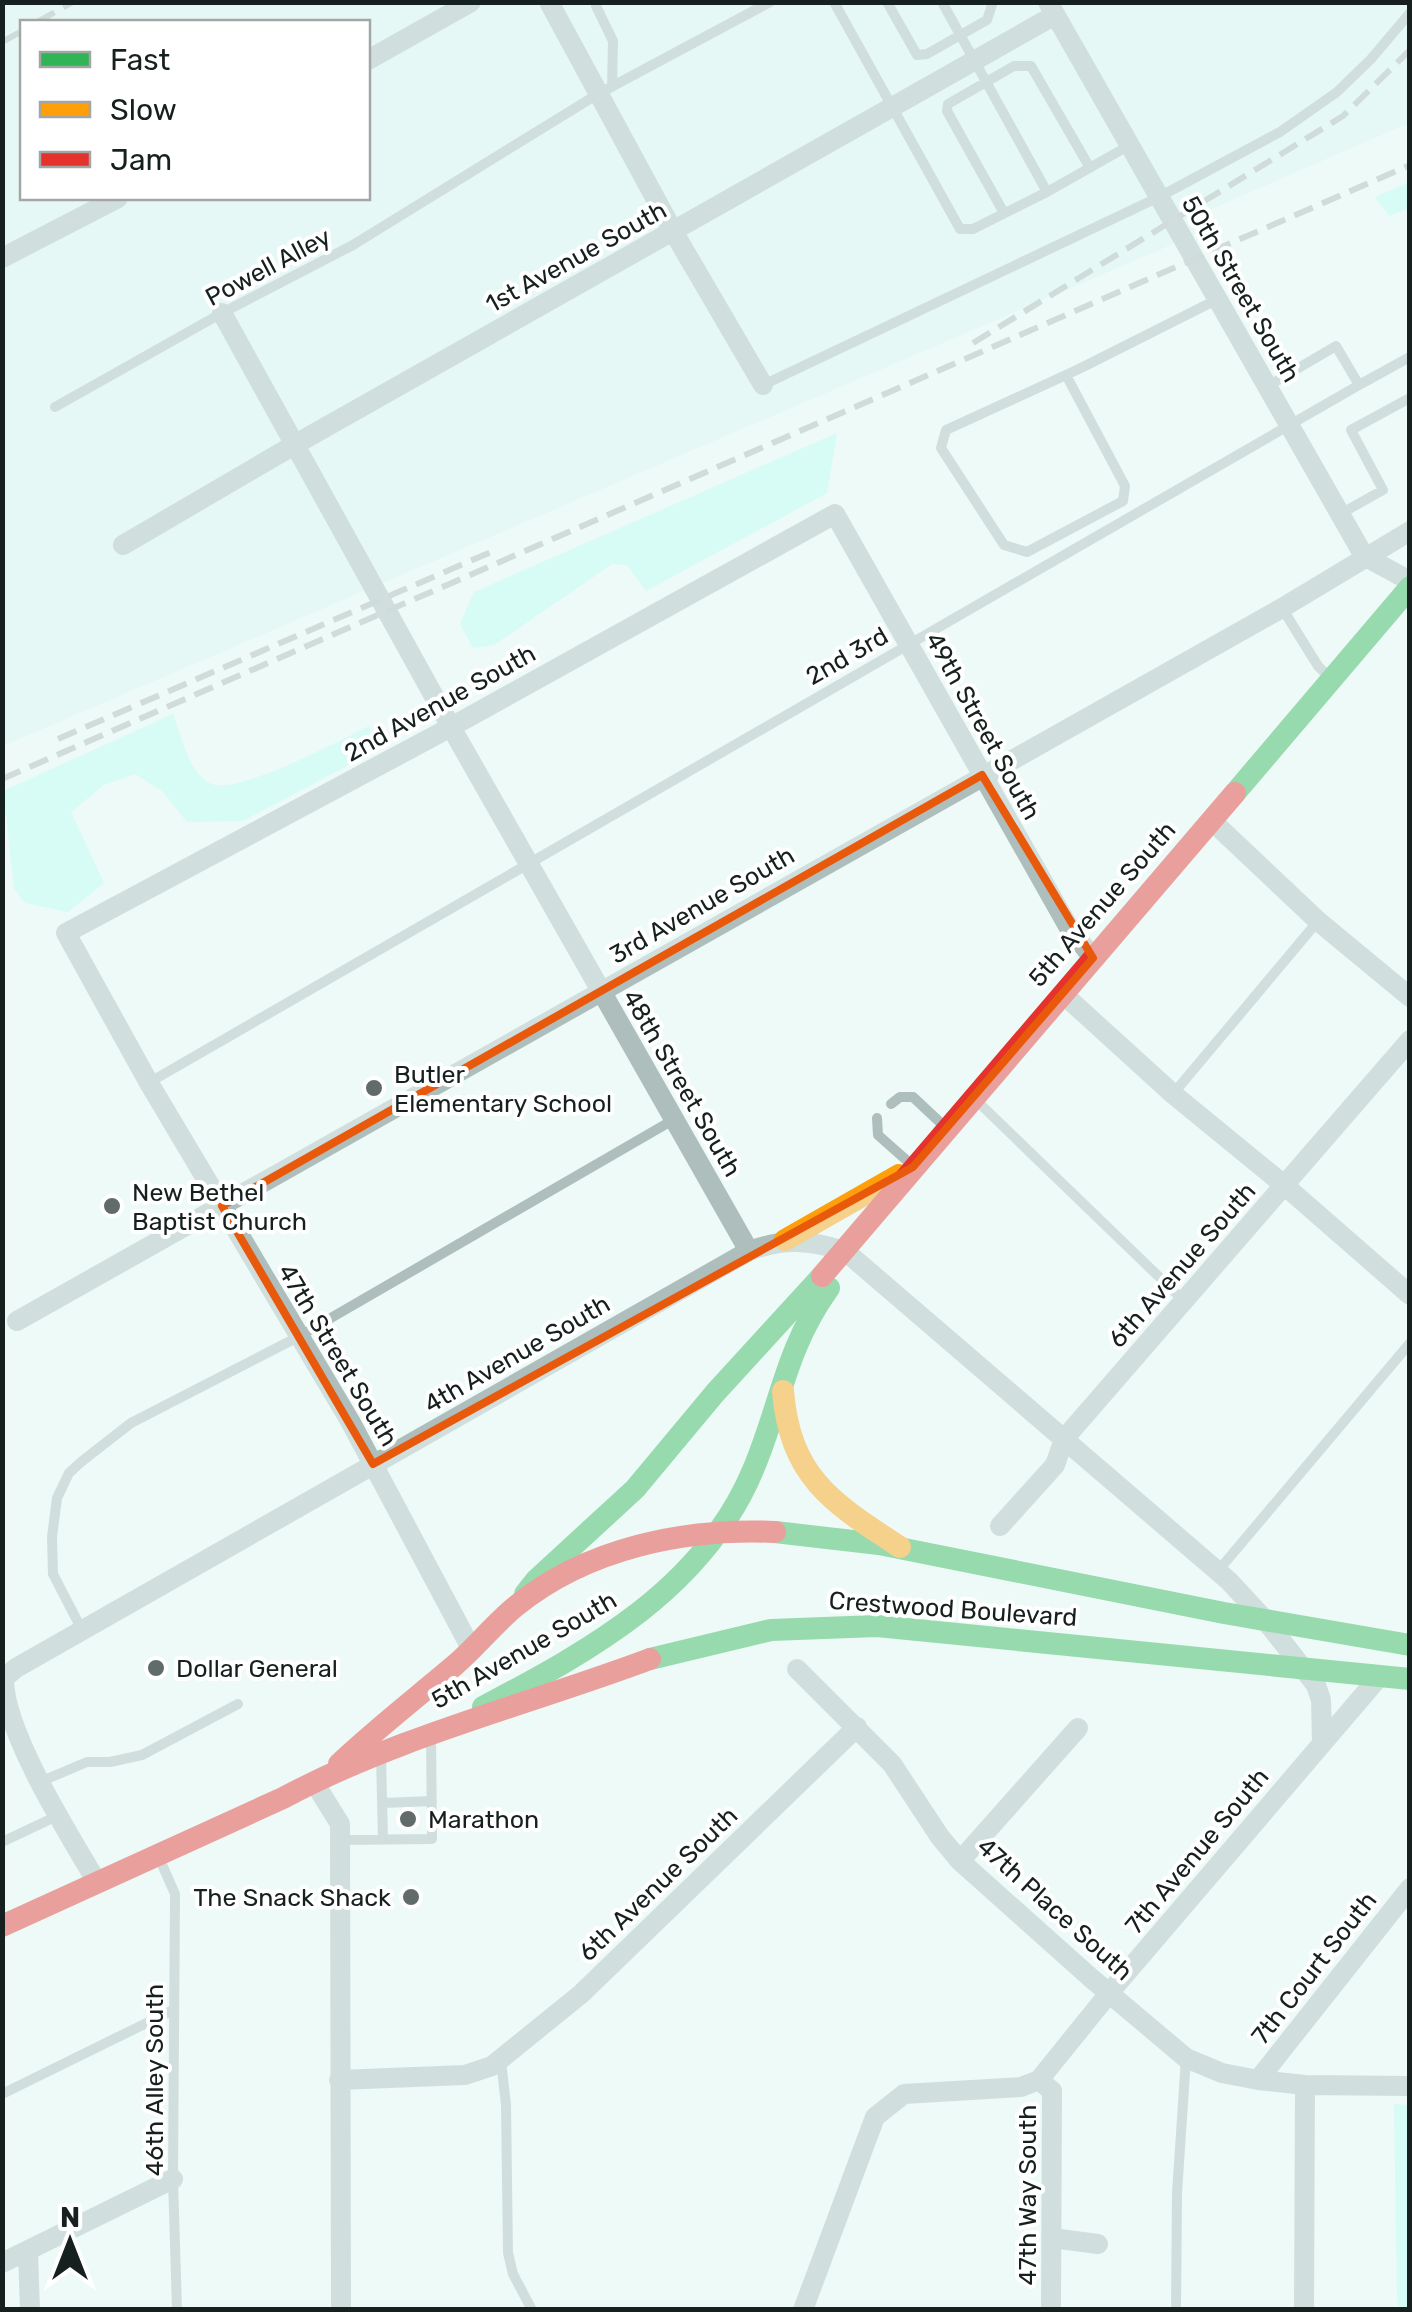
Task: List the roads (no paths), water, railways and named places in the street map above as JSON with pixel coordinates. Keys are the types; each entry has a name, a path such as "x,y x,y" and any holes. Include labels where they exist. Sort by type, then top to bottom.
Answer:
{"main road":[{"name":"5th Avenue South","path":"321,1778 472,1650 519,1604 536,1580 635,1489 841,1254 1410,584"},
{"path":"785,1240 913,1167"},
{"name":"5th Avenue South","path":"2,1926 321,1778 438,1731 575,1657 635,1618 688,1573 720,1532 752,1473 801,1330 830,1286 841,1254"},
{"path":"786,1366 785,1420 804,1471 835,1502 906,1550"},
{"name":"Crestwood Boulevard","path":"519,1604 611,1555 678,1536 720,1532 800,1535 906,1550 1410,1645"},
{"name":"Crestwood Boulevard","path":"438,1731 568,1690 668,1652 736,1636 806,1627 877,1626 1410,1680"}],"street":[{"path":"370,59 471,2"},
{"path":"549,2 605,90 674,232 763,386"},
{"name":"1st Avenue South","path":"123,545 976,60 1052,9"},
{"name":"50th Street South","path":"1052,9 1364,556"},
{"path":"2,258 114,200"},
{"name":"48th Street South","path":"222,312 451,727 749,1251"},
{"name":"49th Street South","path":"835,514 1074,936 1093,958"},
{"name":"2nd Avenue South","path":"66,932 451,727 835,514"},
{"name":"3rd Avenue South","path":"18,1321 1282,608 1410,531"},
{"path":"1364,556 1410,584"},
{"path":"1210,820 1318,922 1410,997"},
{"name":"47th Street South","path":"66,932 149,1083 373,1464 472,1650"},
{"path":"1062,994 1173,1094 1410,1294"},
{"name":"6th Avenue South","path":"1000,1526 1054,1465 1064,1439 1410,1040"},
{"path":"749,1251 785,1240 809,1241 841,1254 1218,1571 1266,1620 1316,1685 1321,1700 1322,1743"},
{"name":"4th Avenue South","path":"42,1781 15,1729 4,1678 749,1251"},
{"name":"47th Place South","path":"797,1668 892,1764 960,1861 1186,2058 1222,2073 1258,2080 1304,2085 1410,2086"},
{"name":"7th Avenue South","path":"1110,1992 1379,1676"},
{"name":"6th Avenue South","path":"500,2060 581,1994 857,1727"},
{"path":"960,1861 1078,1728"},
{"path":"321,1778 338,1817 340,1840 341,2310"},
{"path":"42,1781 57,1816 98,1882"},
{"name":"7th Court South","path":"1258,2080 1410,1888"},
{"name":"47th Way South","path":"1051,2310 1052,2091 1039,2080 1110,1992"},
{"path":"339,2080 465,2075 500,2060"},
{"path":"803,2310 875,2117 904,2094 1021,2087 1039,2080"},
{"path":"1304,2085 1304,2310"},
{"path":"2,2263 174,2179"},
{"path":"1052,2238 1098,2244"},
{"path":"28,2252 30,2310"}],"lane":[{"name":"Powell Alley","path":"55,407 222,312 353,244 605,90 770,2"},
{"path":"834,2 960,228 973,229 1130,146"},
{"path":"888,2 917,55 927,54 987,20 993,2"},
{"path":"942,2 1047,192"},
{"path":"596,6 613,41 605,90"},
{"path":"763,386 1159,196 1318,108 1371,59 1410,13"},
{"path":"1004,213 947,111 948,104 1014,66 1031,66 1090,168"},
{"path":"1066,375 1126,486 1123,501 1027,552 1004,544 940,448 946,430 1218,298"},
{"path":"1268,386 1336,346 1359,386"},
{"name":"2nd 3rd","path":"149,1083 1410,357"},
{"path":"1340,514 1383,490 1351,430 1410,398"},
{"path":"1282,608 1318,666 1332,680"},
{"path":"1173,1094 1318,922"},
{"path":"973,1097 1184,1302"},
{"path":"891,1104 900,1098 913,1098 946,1128"},
{"path":"877,1118 878,1135 913,1167"},
{"path":"82,1630 53,1574 53,1515 69,1473 132,1424 298,1336 674,1120"},
{"path":"1218,1571 1410,1344"},
{"path":"42,1781 87,1762 142,1755 238,1704"},
{"path":"340,1840 432,1839 438,1731"},
{"path":"381,1754 383,1840"},
{"path":"383,1803 432,1802"},
{"path":"2,1842 57,1816"},
{"name":"46th Alley South","path":"157,1855 174,1894 177,2310"},
{"path":"2,2094 173,2010"},
{"path":"1176,2310 1176,2193 1186,2058"},
{"path":"500,2060 506,2106 508,2253 513,2274 532,2310"}],"railway":[{"path":"41,20 73,2"},
{"path":"2,42 20,32"},
{"path":"973,343 1343,116 1410,50"},
{"path":"2,779 1410,165"},
{"path":"58,739 498,549"}],"place":[{"name":"Butler Elementary School","path":"374,1088"},
{"name":"New Bethel Baptist Church","path":"112,1206"},
{"name":"Dollar General","path":"156,1668"},
{"name":"Marathon","path":"408,1819"},
{"name":"The Snack Shack","path":"411,1897"}]}
